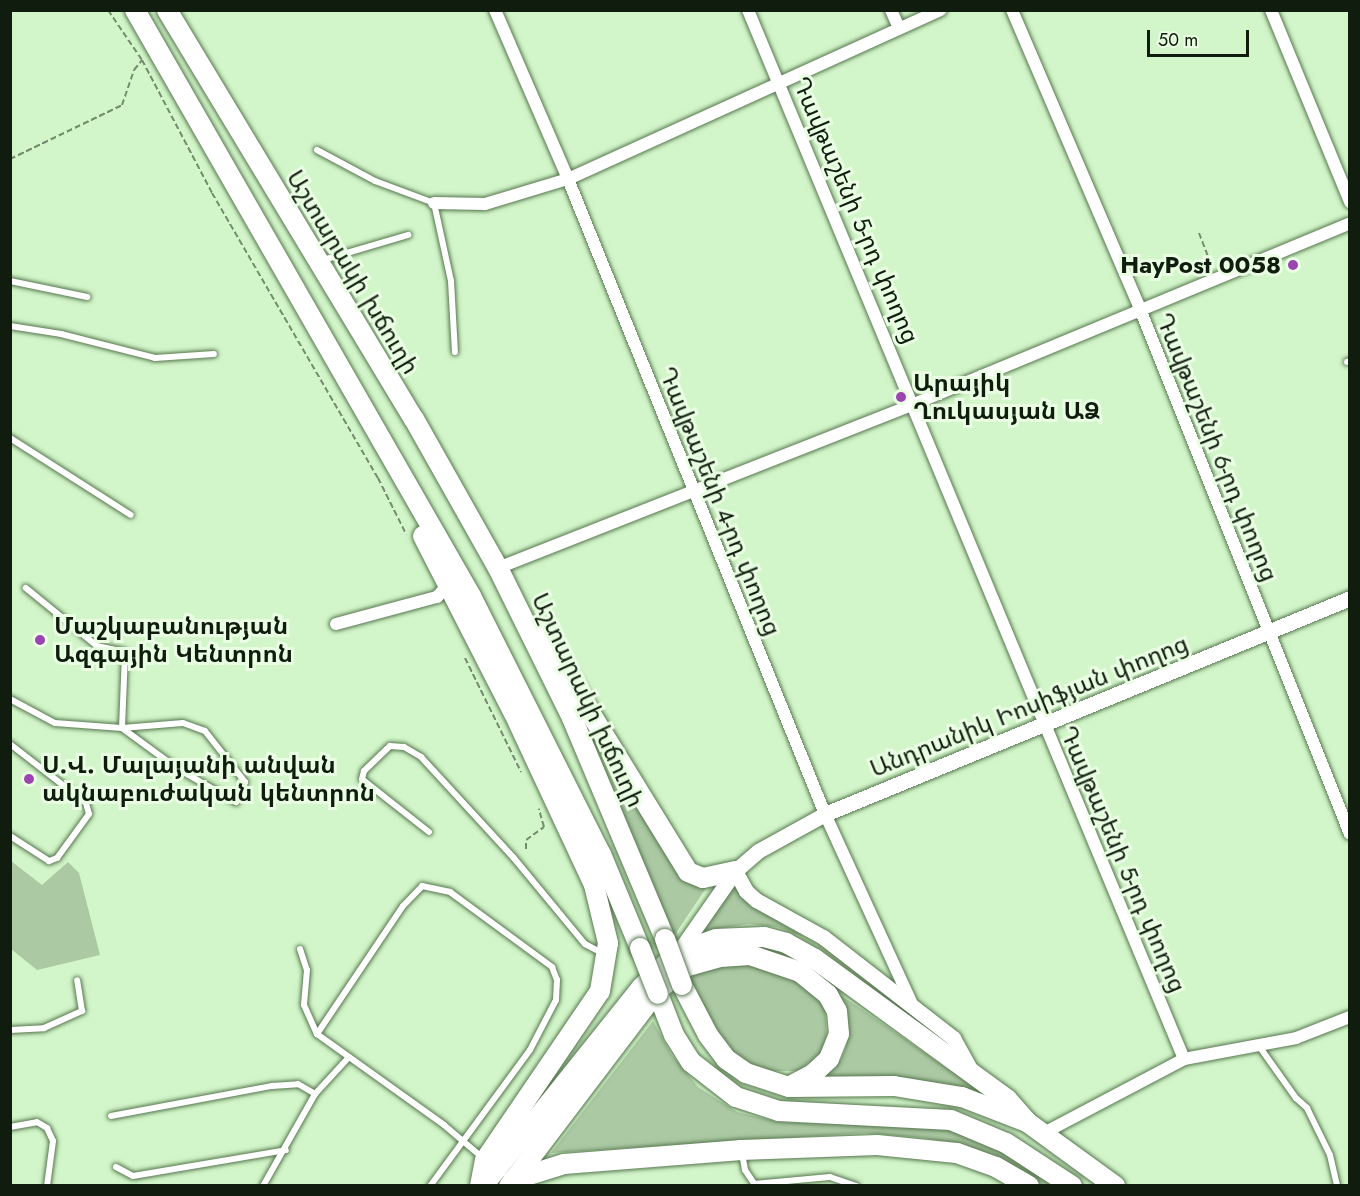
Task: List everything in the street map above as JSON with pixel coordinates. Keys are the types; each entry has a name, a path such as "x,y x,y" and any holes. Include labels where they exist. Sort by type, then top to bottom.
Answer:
{"main road":[{"path":"135,10 269,239 527,701 601,854 674,1035 691,1062 736,1097 779,1111 951,1119 1006,1143 1072,1185"},
{"name":"Աշտարակի խճուղի","path":"167,10 293,223 414,419 502,577 576,729 671,946 682,985 702,1026 726,1059 746,1073 789,1086 894,1086 935,1090 1035,1128 1114,1185"},
{"path":"269,239 293,223"},
{"path":"379,438 446,587 518,722 594,885 607,928 608,956 600,991 495,1179"},
{"path":"502,577 550,644 688,872 703,878 735,871"},
{"path":"495,1179 671,946 716,939 764,937 786,943 815,959 1007,1099 1035,1128"},
{"path":"495,1179 658,992 685,967 720,957 750,955 779,962 816,984 837,1011 839,1034 830,1059 813,1074 789,1086"},
{"path":"495,1179 564,1164 741,1150 922,1147 957,1153 996,1167 1029,1185"}],"street":[{"name":"Դավթաշենի 4-րդ փողոց","path":"495,10 568,179 825,814 912,1004"},
{"name":"Դավթաշենի 5-րդ փողոց","path":"748,10 914,404 1043,724 1184,1059"},
{"path":"891,10 899,28"},
{"path":"434,203 484,204 568,179 941,10"},
{"name":"Դավթաշենի 6-րդ փողոց","path":"1012,10 1140,309 1350,834"},
{"path":"1271,10 1350,202"},
{"path":"502,577 693,491 914,404 1350,223"},
{"path":"336,624 437,597 446,587"},
{"name":"Անդրանիկ Իոսիֆյան փողոց","path":"658,992 671,946 735,871 758,851 825,814 1350,598"},
{"path":"735,871 746,891 756,900 823,937 953,1038 973,1074"},
{"path":"1035,1128 1184,1059 1296,1038 1350,1017"}],"lane":[{"path":"317,150 375,181 434,203 451,281 455,352"},
{"path":"317,262 408,235"},
{"path":"10,281 87,297"},
{"path":"10,326 60,334 155,358 214,354"},
{"path":"10,438 130,515"},
{"path":"26,588 96,646 125,651 122,728"},
{"path":"10,699 55,723 122,728 195,725 205,731 245,782 244,790 236,802 228,800 122,728"},
{"path":"10,744 86,803 89,814 57,858 49,861 10,836"},
{"path":"429,832 362,779 364,771 390,746 404,747 421,757 513,857 585,944 608,956"},
{"path":"317,1034 414,891 431,885 450,892 552,967 557,980 556,1000 530,1050 465,1142 430,1185"},
{"path":"300,949 307,970 304,1005 317,1034 465,1142 495,1179"},
{"path":"10,1030 44,1028 82,1011 77,980"},
{"path":"1259,1045 1307,1108 1330,1155 1335,1184 1326,1185"},
{"path":"264,1185 286,1150 315,1094 350,1057"},
{"path":"111,1116 272,1086 298,1084 315,1094"},
{"path":"10,1126 37,1122 48,1128 53,1141 47,1185"},
{"path":"116,1167 133,1176 286,1150"},
{"path":"741,1150 754,1185 830,1177 856,1185"}],"path":[{"path":"108,10 142,60 212,193 378,478 408,538"},
{"path":"10,159 122,105 134,70 142,60"},
{"path":"1199,234 1216,278"},
{"path":"462,651 524,777"},
{"path":"526,849 526,840 544,827 536,802"}],"green space":[{"path":"560,674 672,858 710,882 676,933 669,930"},
{"path":"11,861 42,885 68,862 79,873 100,955 37,970 11,949"},
{"path":"733,880 750,904 804,937 777,927 749,924 697,932"},
{"path":"752,962 796,980 815,994 825,1009 827,1041 819,1055 798,1071 767,1071 736,1056 712,1030 688,975 708,967"},
{"path":"837,993 981,1092 909,1078 820,1079 841,1060 846,1047 848,1022"},
{"path":"653,1021 671,1054 698,1087 737,1112 778,1122 944,1128 986,1142 1057,1185 1043,1185 969,1148 926,1138 865,1133 551,1153"}],"waterway":[{"path":"699,1186 714,1186"}],"place":[{"name":"HayPost 0058","path":"1293,265"},
{"name":"Արայիկ Ղուկասյան ԱՁ","path":"901,397"},
{"name":"Մաշկաբանության Ազգային Կենտրոն","path":"40,640"},
{"name":"Ս.Վ. Մալայանի անվան ակնաբուժական կենտրոն","path":"29,779"}]}
